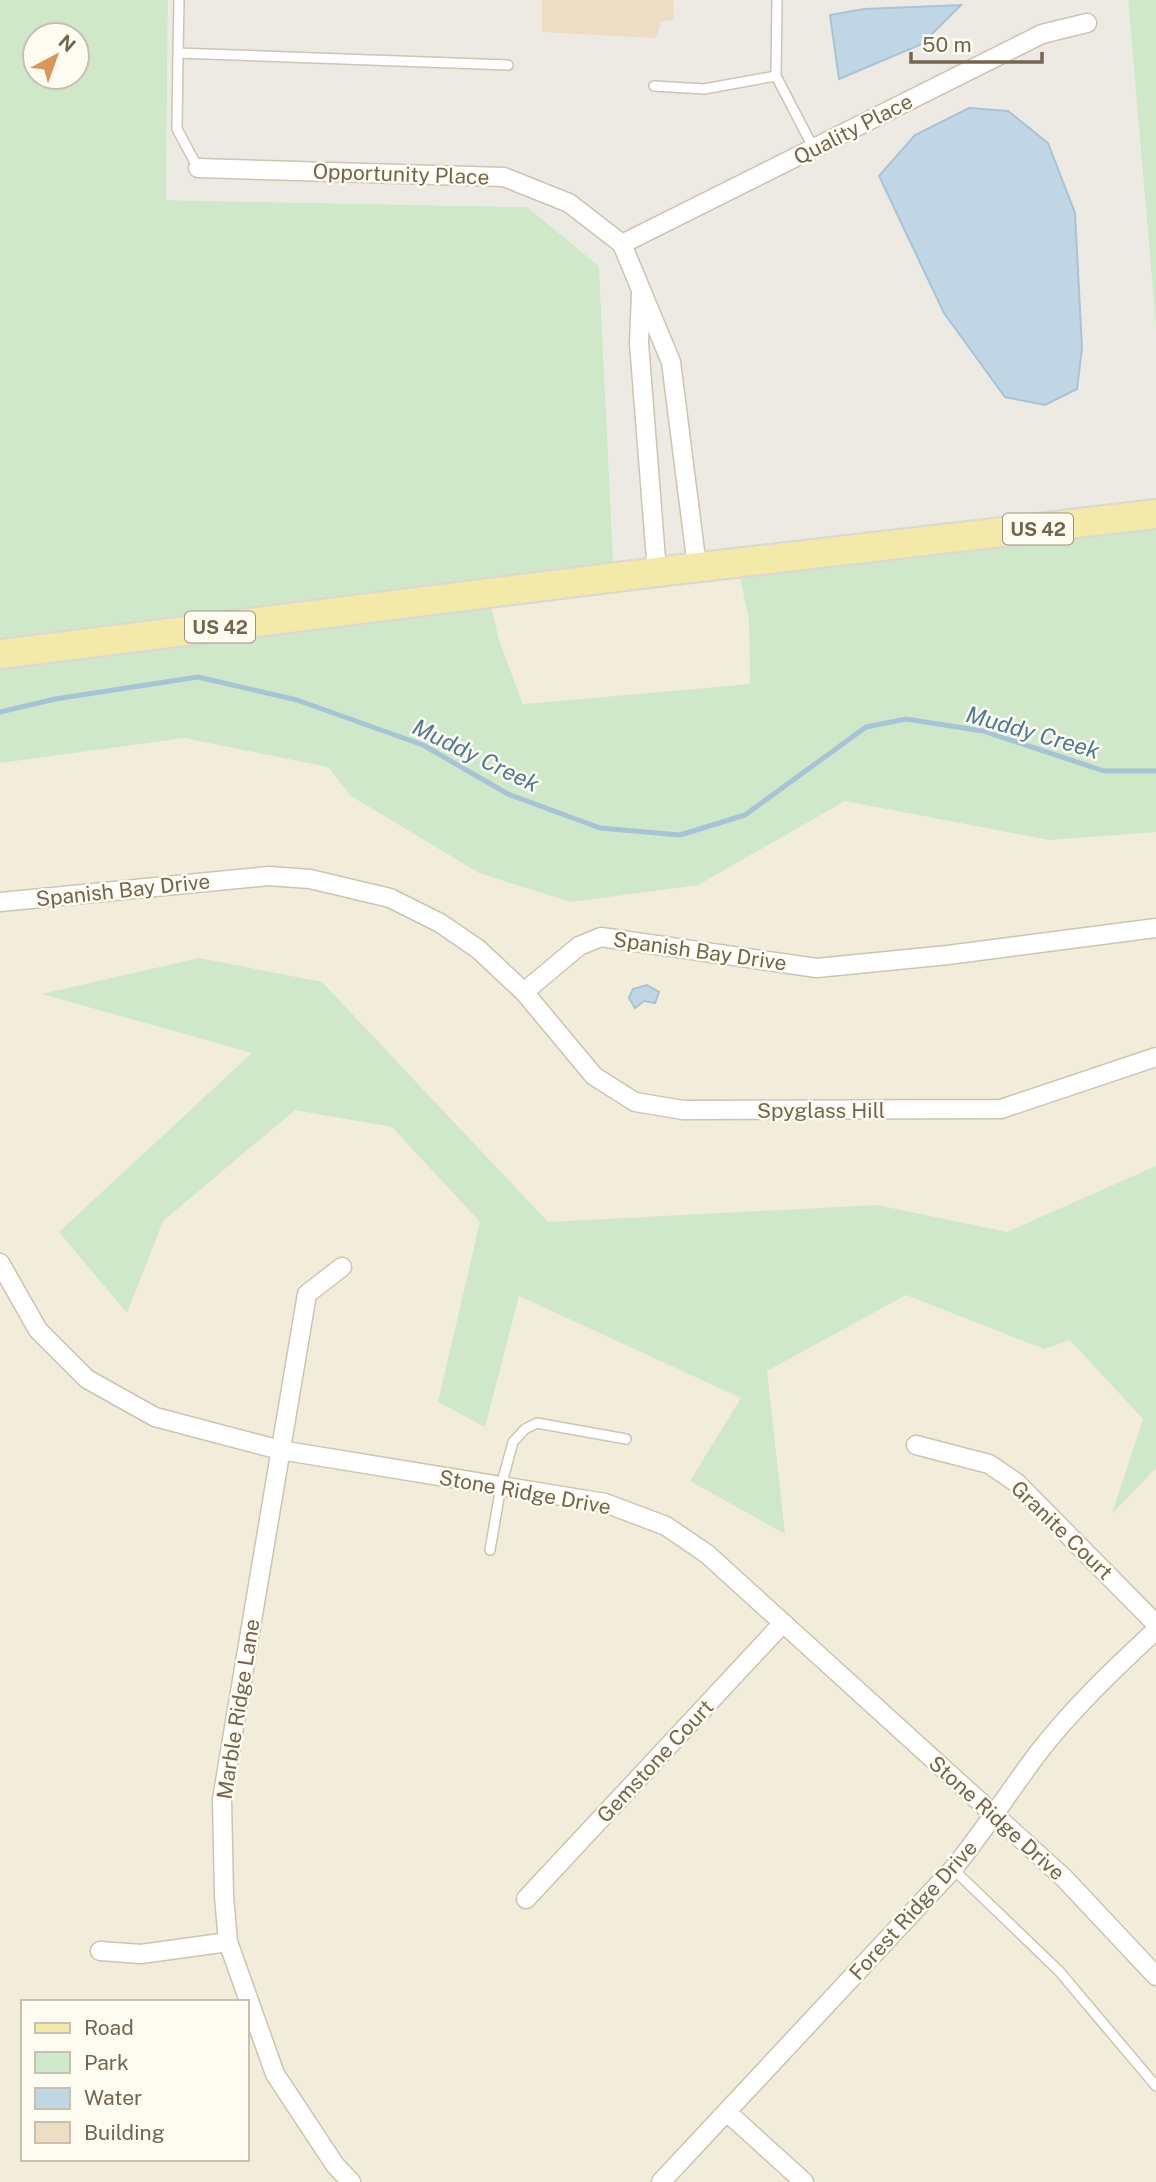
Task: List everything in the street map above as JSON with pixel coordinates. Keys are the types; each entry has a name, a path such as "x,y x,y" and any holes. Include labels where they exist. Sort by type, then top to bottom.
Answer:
{"main road":[{"name":"US 42","path":"0,654 657,572 1156,514"}],"street":[{"name":"Quality Place","path":"622,244 1042,34 1087,23"},
{"name":"Opportunity Place","path":"198,168 504,177 569,202 622,244 671,362 697,568"},
{"name":"Opportunity Place","path":"641,287 639,343 657,572"},
{"name":"Spanish Bay Drive","path":"0,902 269,876 310,879 390,898 440,923 478,949 524,992 579,946 601,937 817,968 948,956 1156,928"},
{"name":"Spyglass Hill","path":"524,992 594,1076 635,1102 683,1110 1001,1109 1156,1057"},
{"name":"Stone Ridge Drive","path":"0,1265 8,1294 38,1330 87,1379 155,1418 280,1450 605,1503 666,1526 707,1554 1064,1878 1156,1976"},
{"name":"Marble Ridge Lane","path":"342,1267 307,1294 222,1799 228,1942 275,2074 335,2165 351,2182"},
{"name":"Granite Court","path":"916,1445 989,1464 1017,1483 1156,1624"},
{"name":"Gemstone Court","path":"526,1899 783,1623"},
{"name":"Forest Ridge Drive","path":"661,2182 953,1869 1071,1713 1156,1630"},
{"path":"100,1951 141,1954 228,1942"},
{"path":"727,2112 804,2182"}],"lane":[{"path":"179,0 177,129 198,168"},
{"path":"778,0 776,76 814,149"},
{"path":"178,53 508,65"},
{"path":"654,86 704,89 776,76"},
{"path":"490,1550 501,1486 513,1442 525,1429 537,1423 626,1439"},
{"path":"953,1869 1059,1971 1156,2086"}],"shaded area":[{"path":"168,0 1128,0 1156,327 1156,514 614,578 599,266 527,207 166,200"},
{"path":"737,563 749,621 750,684 523,704 499,640 488,594"},
{"path":"201,707 1156,811 1156,2182 0,2182 0,746"}],"green space":[{"path":"0,0 168,0 166,200 527,207 599,266 614,578 488,593 499,640 523,704 750,684 749,621 737,563 1156,514 1156,832 1049,840 845,801 698,885 571,902 479,873 351,796 328,767 184,738 0,763"},
{"path":"1128,0 1156,0 1156,327"},
{"path":"199,958 322,982 548,1222 877,1205 1007,1232 1156,1166 1156,1468 1112,1514 1143,1419 1070,1340 1044,1349 906,1295 767,1371 785,1534 690,1481 741,1398 519,1296 485,1427 438,1402 480,1222 392,1127 295,1110 163,1221 127,1313 59,1232 252,1053 42,994"}],"water":[{"path":"961,5 922,44 839,79 830,15 864,9"},
{"path":"969,108 1008,111 1048,143 1075,213 1082,348 1077,389 1045,405 1005,397 944,313 879,176 915,135"},
{"path":"647,985 659,992 655,1003 644,1001 635,1008 629,998 633,989"}],"building":[{"path":"542,0 673,0 674,20 661,21 656,38 542,32"}],"waterway":[{"name":"Muddy Creek","path":"0,712 55,699 198,677 297,700 423,745 508,794 600,828 680,835 745,815 866,727 906,719 983,731 1104,771 1156,771"}]}
